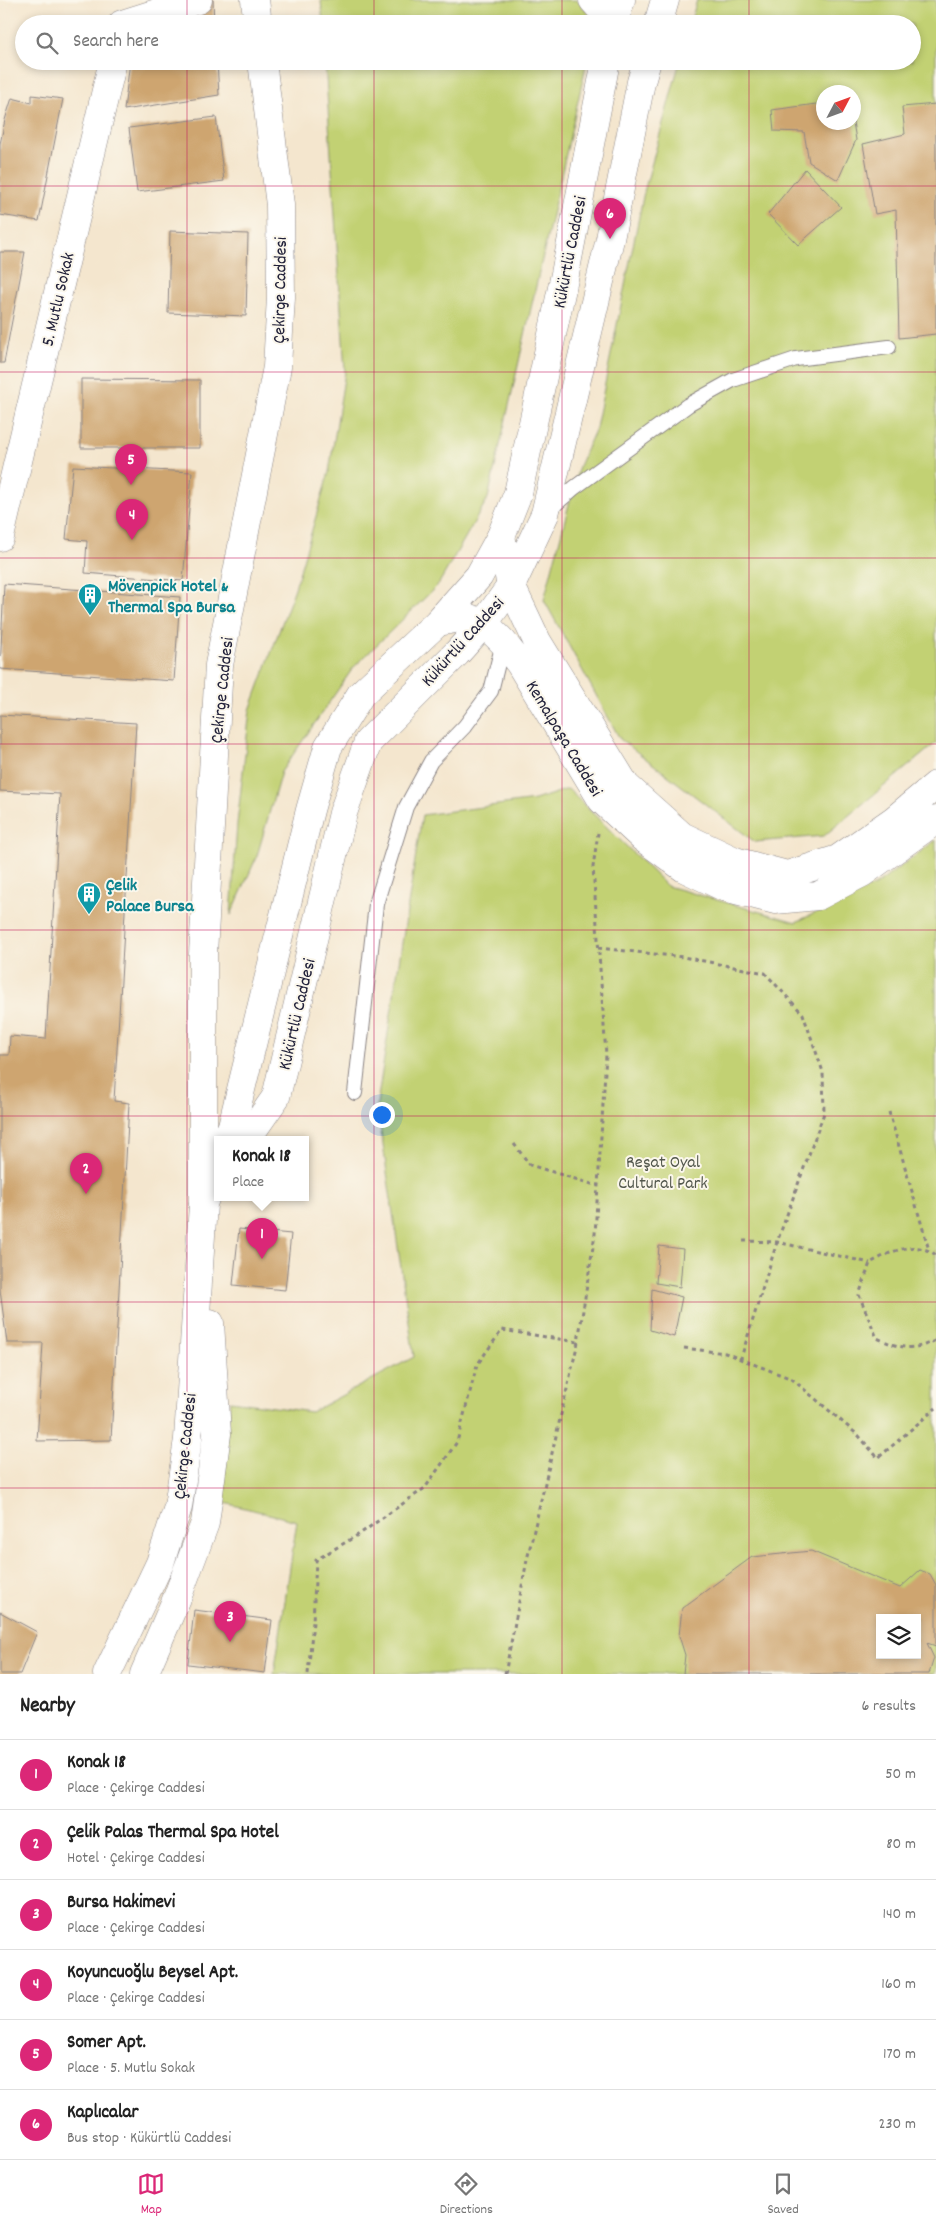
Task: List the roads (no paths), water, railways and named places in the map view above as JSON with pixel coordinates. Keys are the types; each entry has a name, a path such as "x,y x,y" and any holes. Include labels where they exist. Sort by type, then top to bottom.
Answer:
{"main road":[{"path":"122,0 122,15"},
{"path":"150,15 198,0"},
{"path":"255,0 257,15"},
{"path":"593,0 616,15"},
{"path":"661,15 665,0"},
{"name":"5. Mutlu Sokak","path":"0,537 111,70"},
{"name":"Çekirge Caddesi","path":"144,1674 177,1598 206,1523 217,1434 203,1204 203,954 219,664 278,359 281,297 280,205 263,70"},
{"name":"Kükürtlü Caddesi","path":"228,1136 232,1126 310,810 328,747 361,694 438,622 479,576 501,536 518,493 565,274 604,70"},
{"name":"Kükürtlü Caddesi","path":"249,1136 276,1097 343,813 368,742 457,653 484,623 511,586 545,514 610,240 644,70"},
{"name":"Kemalpaşa Caddesi","path":"501,536 511,586 537,641 626,786 682,836 726,857 787,876 838,859 894,820 936,785"},
{"path":"438,622 466,617 484,623"},
{"name":"Kemalpaşa Caddesi","path":"484,623 503,642 520,664 602,800 643,838 684,868 724,887 775,900 818,896 862,873 936,820"},
{"path":"203,1204 214,1173"},
{"path":"203,1204 214,1187"},
{"name":"Çekirge Caddesi","path":"107,1674 160,1562 178,1507 188,1439 203,1204"}],"lane":[{"path":"545,514 574,488 673,416 733,380 796,359 889,347"},
{"path":"355,1093 376,904 406,807 431,761 465,726 491,691 503,642"}],"place":[{"name":"Kaplıcalar","path":"610,239"},
{"name":"Somer Apt.","path":"131,485"},
{"name":"Koyuncuoğlu Beysel Apt.","path":"132,540"},
{"name":"Mövenpick Hotel & Thermal Spa Bursa","path":"90,616"},
{"name":"Çelik Palace Bursa","path":"89,915"},
{"name":"Çelik Palas Thermal Spa Hotel","path":"86,1194"},
{"name":"Konak 18","path":"262,1259"},
{"name":"Bursa Hakimevi","path":"230,1642"}],"park label":[{"name":"Reşat Oyal Cultural Park","path":"663,1171"}]}
